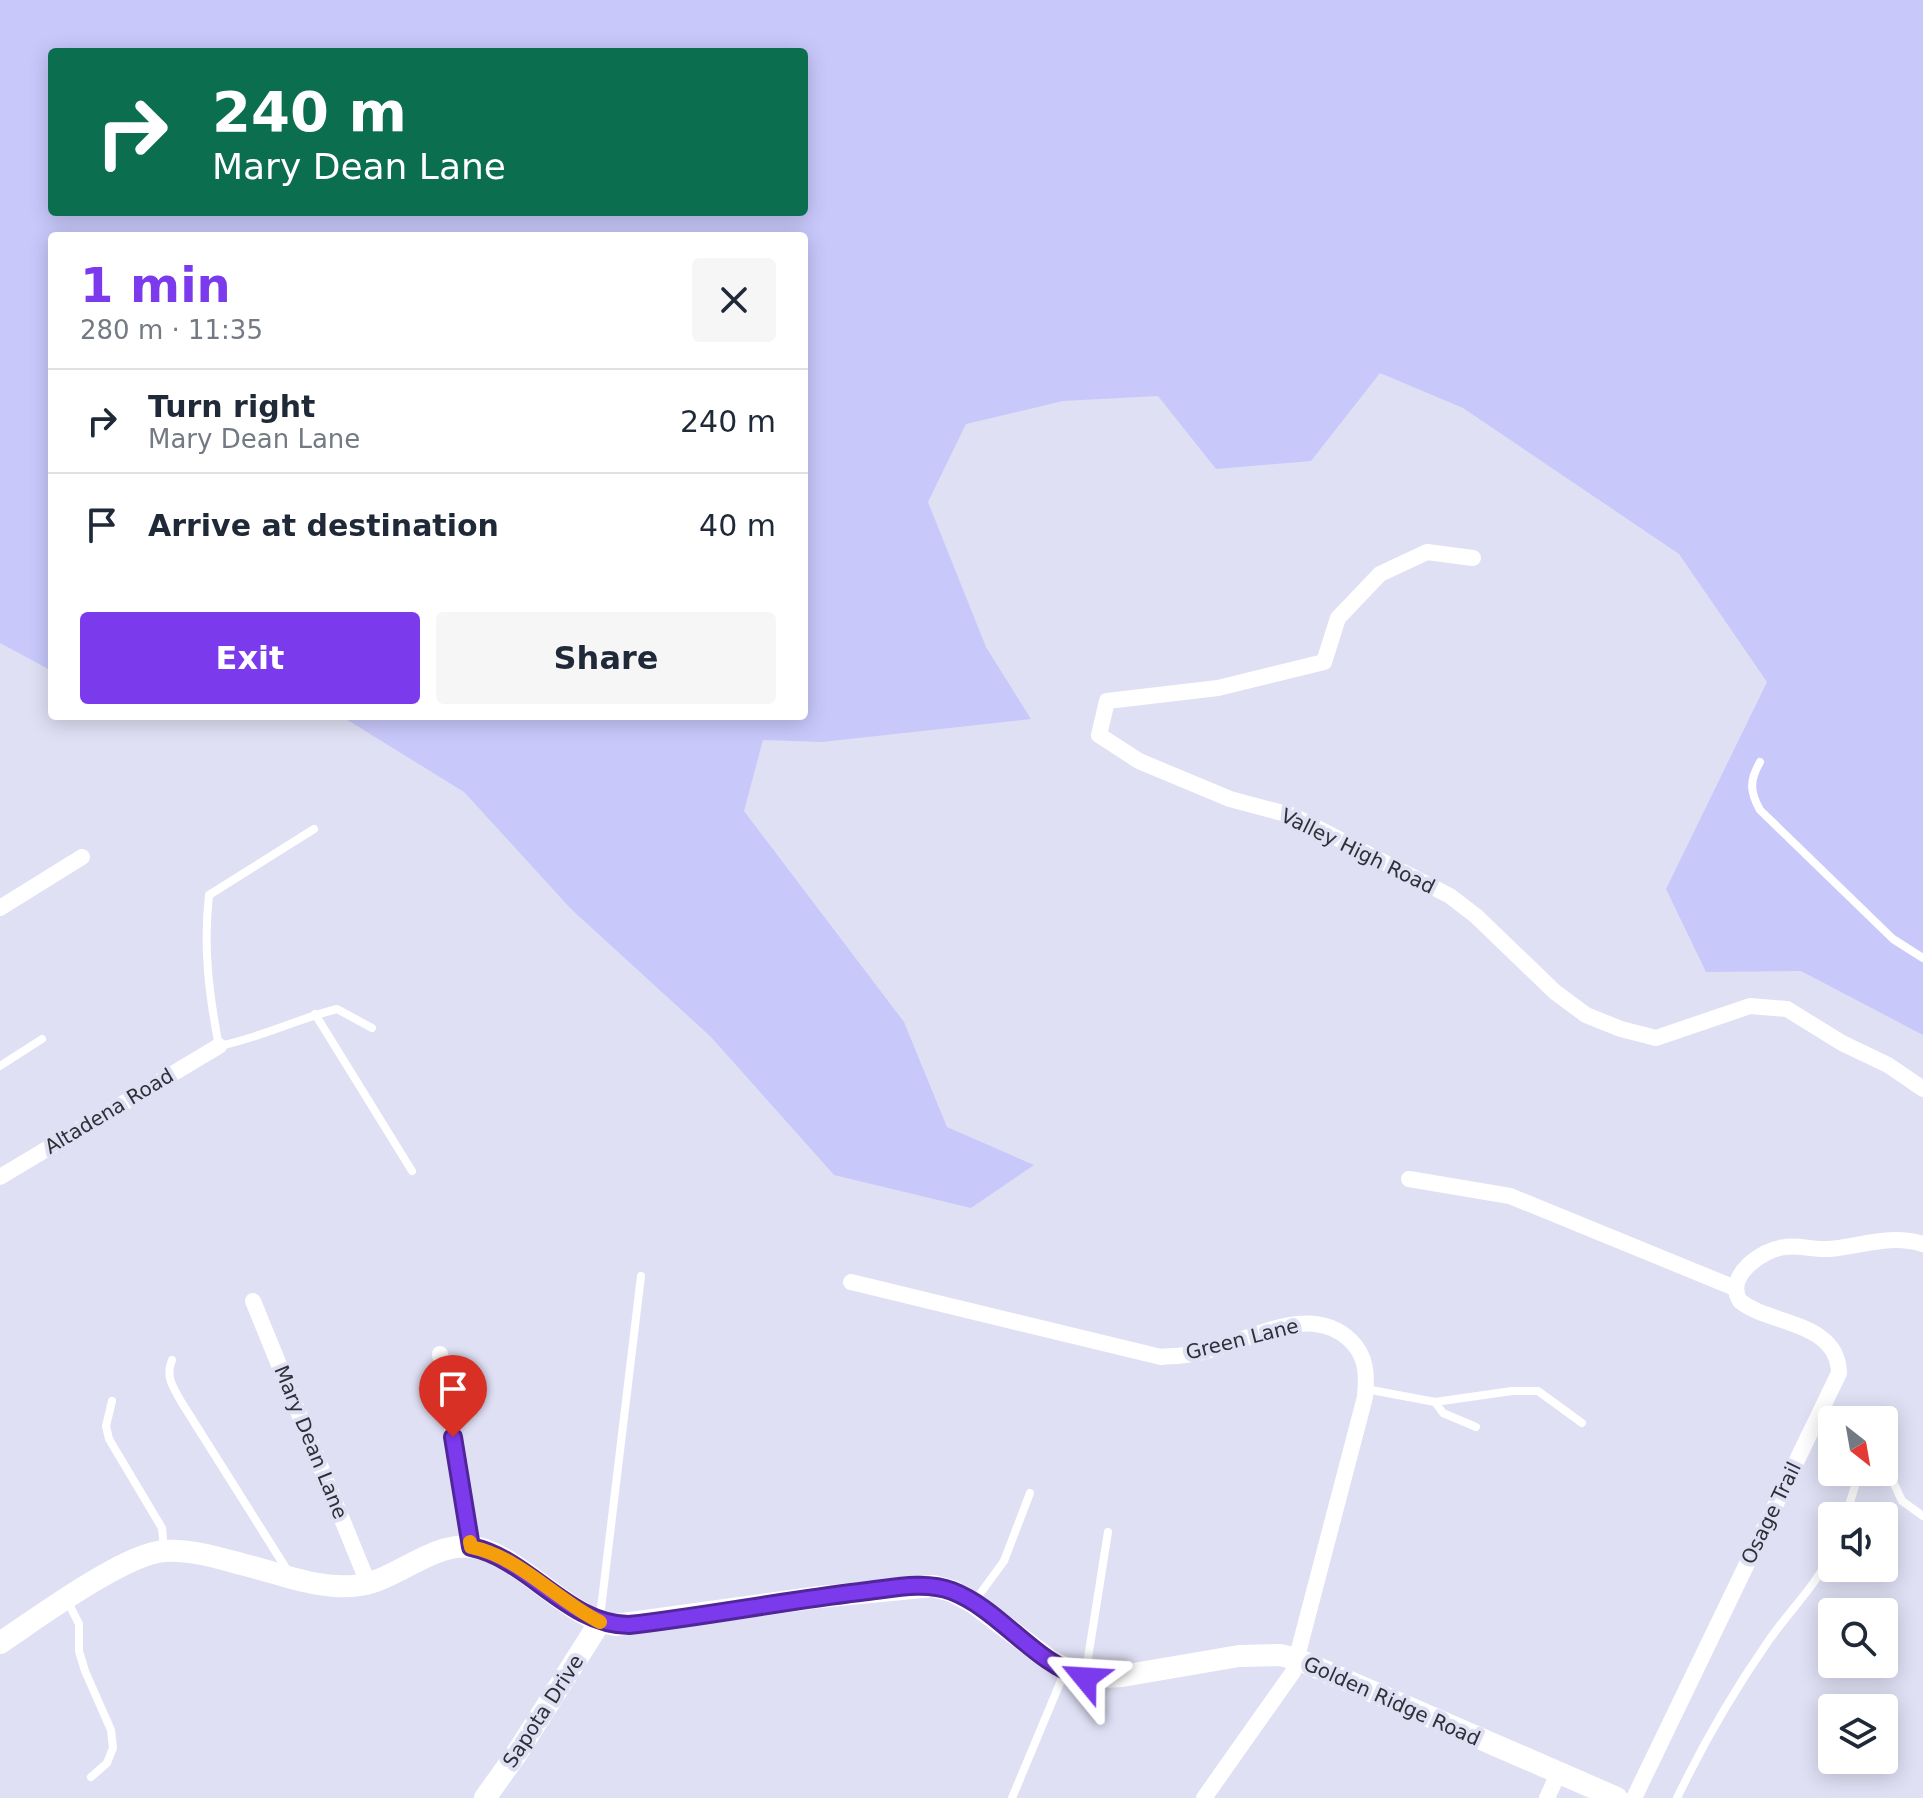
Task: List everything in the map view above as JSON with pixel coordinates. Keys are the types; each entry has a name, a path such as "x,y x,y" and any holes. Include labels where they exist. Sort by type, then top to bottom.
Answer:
{"street":[{"name":"Valley High Road","path":"1473,558 1427,552 1380,574 1338,618 1324,662 1218,688 1107,701 1099,735 1139,761 1230,799 1294,816 1450,896 1476,916 1555,992 1586,1015 1656,1038 1750,1006 1787,1009 1842,1043 1888,1065 1923,1089"},
{"path":"0,908 82,857"},
{"name":"Altadena Road","path":"0,1177 219,1046"},
{"path":"1409,1179 1510,1196 1735,1288 1738,1278 1754,1261 1784,1246 1815,1250 1897,1239 1923,1244"},
{"name":"Green Lane","path":"851,1282 1161,1357 1198,1353 1296,1324 1319,1323 1338,1329 1360,1349 1367,1377 1366,1389 1297,1659 1283,1691 1204,1798"},
{"name":"Osage Trail","path":"1634,1798 1839,1373 1835,1355 1824,1341 1789,1321 1746,1306 1735,1288"},
{"name":"Mary Dean Lane","path":"253,1301 368,1583"},
{"path":"440,1354 471,1547"},
{"path":"0,1643 126,1564 164,1551 204,1555 337,1586 368,1583 445,1549 471,1547 506,1560 600,1622 629,1625 819,1597 917,1586 945,1589 974,1603 1075,1674"},
{"name":"Sapota Drive","path":"485,1798 524,1743 600,1622"},
{"name":"Golden Ridge Road","path":"1075,1674 1122,1676 1239,1656 1280,1655 1297,1659 1617,1798"},
{"path":"1547,1798 1558,1774"}],"lane":[{"path":"1760,762 1752,775 1751,794 1760,810 1893,939 1923,958"},
{"path":"314,829 209,895 205,931 208,990 219,1046 337,1009 372,1028"},
{"path":"315,1014 412,1171"},
{"path":"0,1066 42,1039"},
{"path":"600,1622 641,1276"},
{"path":"172,1360 168,1371 175,1391 292,1577"},
{"path":"1366,1389 1435,1402 1512,1391 1538,1391 1582,1423"},
{"path":"112,1401 106,1426 109,1439 162,1528 164,1551"},
{"path":"1435,1402 1443,1413 1476,1427"},
{"path":"1895,1486 1902,1501 1923,1516"},
{"path":"974,1603 1004,1561 1030,1493"},
{"path":"1012,1798 1075,1674 1108,1532"},
{"path":"1677,1798 1733,1694 1768,1641 1818,1579"},
{"path":"67,1600 79,1624 79,1651 85,1671 111,1730 113,1748 107,1763 91,1777"}],"shaded area":[{"path":"0,0 1923,0 1923,1035 1801,971 1706,972 1666,889 1767,682 1679,554 1463,408 1380,373 1311,461 1216,469 1158,396 1063,401 966,424 928,502 986,647 1031,719 822,742 763,740 744,811 904,1022 947,1127 1034,1165 971,1208 834,1175 711,1037 571,909 464,792 347,720 808,720 808,232 48,232 48,669 0,643"}],"slow traffic":[{"path":"470,1542 471,1547 497,1555 515,1565 600,1622"}],"route":[{"path":"453,1437 471,1547 497,1555 515,1565 600,1622 629,1625 819,1597 933,1586 952,1591 974,1603 1049,1660 1085,1678"}]}
